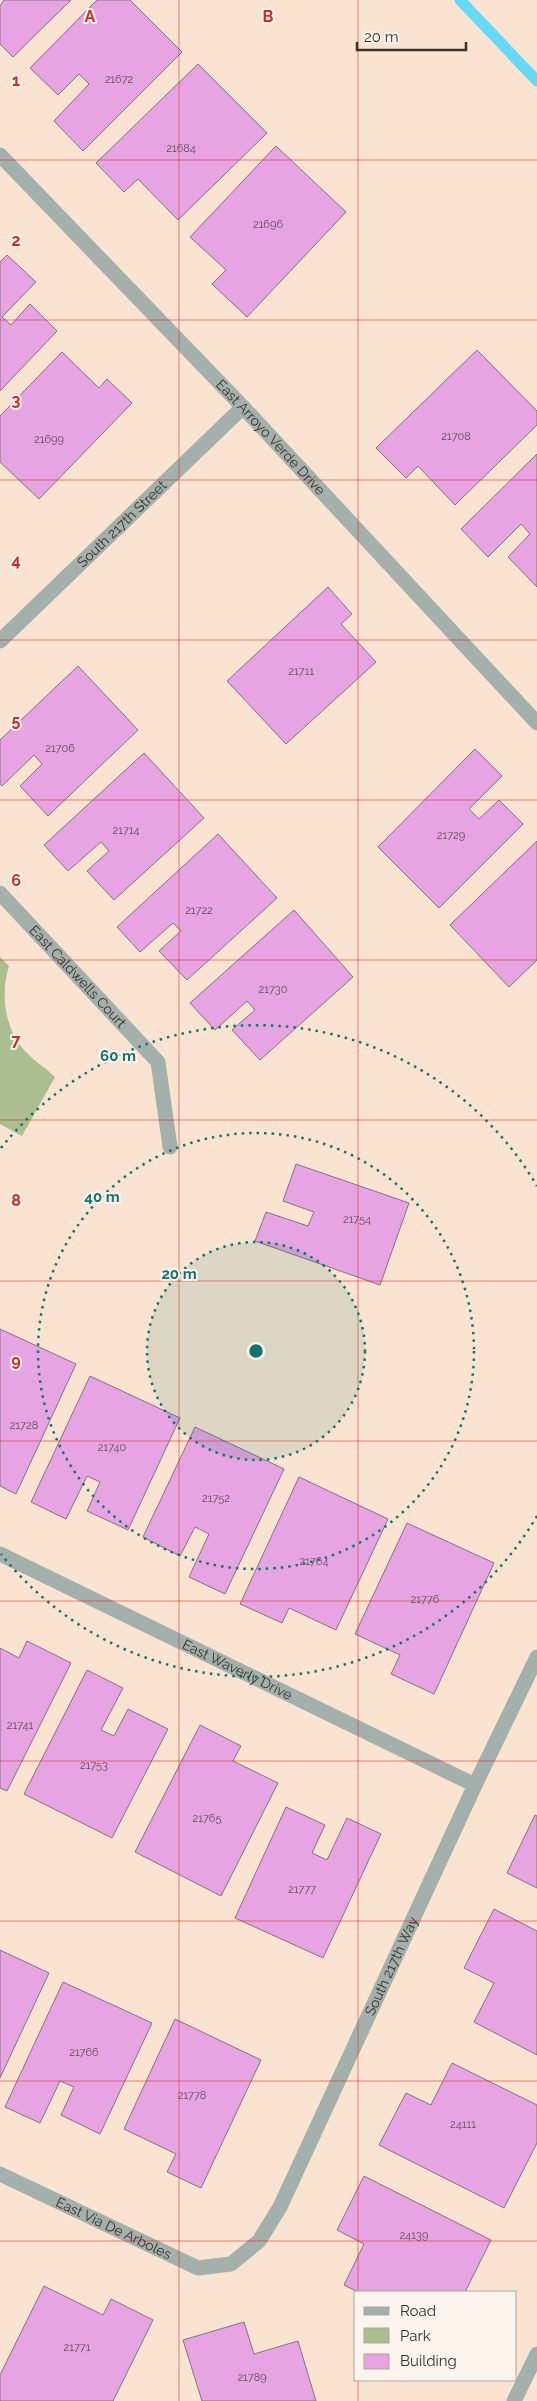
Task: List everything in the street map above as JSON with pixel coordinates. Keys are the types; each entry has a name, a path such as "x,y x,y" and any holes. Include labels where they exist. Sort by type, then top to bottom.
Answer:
{"street":[{"name":"East Arroyo Verde Drive","path":"0,155 244,407 537,723"},
{"name":"South 217th Street","path":"0,642 244,407"},
{"name":"East Caldwells Court","path":"0,893 158,1062 170,1147"},
{"name":"East Waverly Drive","path":"0,1554 475,1785"},
{"name":"South 217th Way","path":"231,2264 259,2241 280,2207 475,1785 537,1657"},
{"name":"East Via De Arboles","path":"0,2174 198,2268 231,2264"},
{"path":"514,2401 537,2354"}],"green space":[{"path":"0,957 9,966 6,977 5,1000 6,1011 13,1033 25,1051 55,1077 22,1136 0,1124"}],"building":[{"path":"4,0 71,0 13,57 0,44 0,6"},
{"path":"97,0 130,0 182,52 83,151 54,121 89,84 79,74 58,95 30,68"},
{"path":"198,64 267,133 178,220 138,179 124,192 96,163"},
{"path":"276,146 346,212 247,317 212,284 226,270 190,237"},
{"path":"7,255 36,282 2,317 11,325 30,304 57,331 0,391 0,262"},
{"path":"477,350 537,411 537,425 455,505 418,466 406,478 376,448"},
{"path":"62,352 99,388 107,379 132,403 39,499 0,462 0,416"},
{"path":"537,454 537,587 508,557 530,534 521,524 488,557 461,529"},
{"path":"328,587 352,614 341,624 376,662 286,744 227,681"},
{"path":"78,666 138,730 48,816 20,786 42,764 34,755 2,786 0,784 0,740"},
{"path":"475,749 502,776 469,809 479,819 499,800 523,824 439,908 378,847"},
{"path":"144,753 204,818 114,900 87,871 109,851 101,842 68,871 44,845"},
{"path":"218,834 277,898 187,980 159,951 181,931 173,923 140,952 117,927"},
{"path":"537,841 537,960 509,987 450,925"},
{"path":"294,910 353,977 260,1060 232,1030 255,1010 247,1001 215,1030 190,1003"},
{"path":"296,1164 409,1203 380,1285 255,1241 266,1212 308,1226 314,1212 283,1201"},
{"path":"0,1329 76,1364 16,1494 0,1486"},
{"path":"90,1376 180,1418 128,1530 87,1511 100,1482 87,1476 66,1519 31,1502"},
{"path":"195,1427 284,1469 225,1594 189,1577 209,1534 195,1527 180,1556 143,1537"},
{"path":"299,1477 388,1519 336,1630 289,1608 282,1623 240,1604"},
{"path":"407,1523 494,1563 434,1694 391,1674 400,1655 355,1634"},
{"path":"27,1641 71,1663 7,1791 0,1788 0,1648 19,1658"},
{"path":"87,1670 123,1688 101,1730 114,1736 128,1709 168,1729 112,1838 24,1794"},
{"path":"200,1725 241,1746 233,1761 278,1783 221,1896 135,1852"},
{"path":"286,1807 325,1825 312,1853 327,1860 347,1818 381,1834 323,1958 235,1918"},
{"path":"535,1815 537,1816 537,1888 507,1873"},
{"path":"494,1909 537,1931 537,2055 474,2022 494,1983 464,1968"},
{"path":"0,1950 49,1973 0,2078"},
{"path":"63,1982 152,2023 100,2134 61,2115 74,2087 60,2081 40,2123 5,2107"},
{"path":"175,2019 261,2060 201,2188 167,2172 176,2154 124,2129"},
{"path":"452,2063 537,2105 537,2143 504,2208 379,2145 406,2093 431,2105"},
{"path":"364,2176 491,2240 466,2291 356,2291 344,2285 364,2244 337,2230"},
{"path":"44,2286 103,2315 111,2299 153,2320 113,2401 0,2401 0,2375"},
{"path":"244,2322 254,2354 298,2341 316,2401 202,2401 183,2340"}],"waterway":[{"path":"460,0 537,81"}]}
